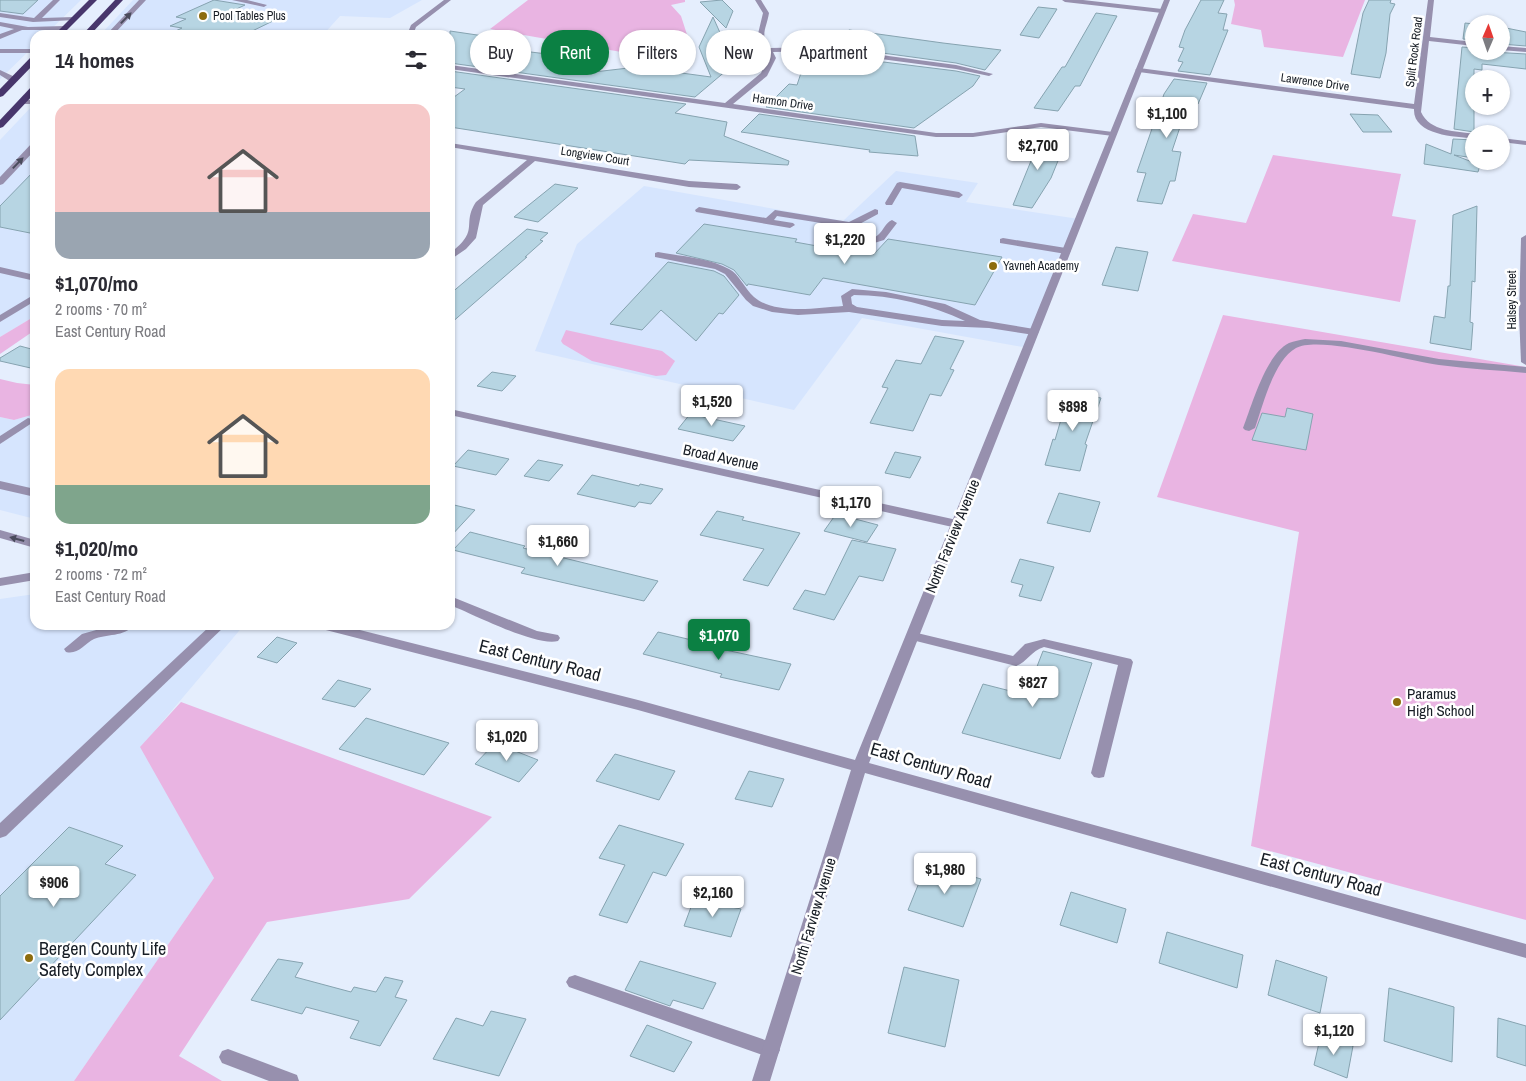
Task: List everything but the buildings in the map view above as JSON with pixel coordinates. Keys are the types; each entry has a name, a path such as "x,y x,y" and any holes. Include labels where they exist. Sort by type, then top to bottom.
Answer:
{"highway":[{"path":"64,30 93,0"},
{"path":"91,30 119,0"},
{"path":"1,92 30,63"},
{"path":"0,125 30,94"}],"street":[{"path":"36,20 57,0"},
{"path":"114,30 143,0"},
{"path":"235,0 264,4"},
{"path":"412,30 413,26 448,0"},
{"path":"758,0 766,13 761,30"},
{"path":"1065,0 1162,11"},
{"name":"North Farview Avenue","path":"761,1081 860,766 1167,0"},
{"name":"Split Rock Road","path":"1418,107 1431,0"},
{"path":"0,15 36,20 74,19"},
{"path":"0,24 38,30 66,28"},
{"path":"0,37 21,28"},
{"path":"1427,39 1465,43"},
{"path":"0,43 13,45 0,61"},
{"path":"771,50 821,49 956,67 989,74"},
{"path":"1510,49 1526,50"},
{"path":"0,50 30,51"},
{"name":"Harmon Drive","path":"455,68 936,134 973,135 1041,124 1113,134"},
{"name":"Lawrence Drive","path":"1139,70 1418,107"},
{"path":"0,72 14,80"},
{"path":"728,105 763,75"},
{"path":"22,102 30,102"},
{"path":"1418,107 1417,112 1421,122 1450,133 1465,135"},
{"path":"1510,141 1526,143"},
{"name":"Longview Court","path":"455,146 689,184 737,187"},
{"path":"0,182 30,150"},
{"path":"455,253 468,242 473,234 474,210 478,204 533,159"},
{"path":"889,204 900,185 959,195"},
{"path":"699,210 790,225"},
{"path":"875,212 842,229 838,233 839,236 871,241 881,238 892,223"},
{"path":"768,221 775,213 850,225"},
{"name":"Halsey Street","path":"1526,238 1526,362"},
{"path":"1003,241 1066,251"},
{"path":"658,255 718,267 728,272 749,298 757,304 772,309 798,312 853,309 942,324 988,326 1034,332"},
{"path":"0,270 30,277"},
{"path":"853,309 847,305 846,296 852,292 865,292 942,306 966,319 988,326"},
{"path":"0,319 30,299"},
{"path":"1249,428 1279,356 1293,345 1304,342 1329,344 1437,362 1526,370"},
{"name":"Broad Avenue","path":"455,413 957,524"},
{"path":"0,441 28,421"},
{"path":"0,485 30,493"},
{"path":"0,534 30,543"},
{"path":"0,582 30,577"},
{"path":"455,602 534,635 553,638"},
{"path":"71,649 87,636 98,632 114,630"},
{"path":"0,832 214,630"},
{"name":"East Century Road","path":"346,630 860,766 1526,951"},
{"path":"913,636 1016,661 1030,647 1044,643 1126,662 1099,773"},
{"path":"576,982 771,1050"},
{"path":"228,1057 290,1081"}],"shaded area":[{"path":"0,0 81,0 50,30 30,30 30,50 0,79"},
{"path":"133,0 422,0 390,18 340,16 327,30 105,30"},
{"path":"528,0 685,0 685,2 671,5 681,16 686,30 619,30 619,52 609,50 609,30 541,30 541,38 531,36 531,30 490,29"},
{"path":"1234,0 1365,0 1343,57 1264,47 1261,30 1231,24 1235,5"},
{"path":"30,108 30,319 0,337 0,140"},
{"path":"1273,155 1401,174 1392,216 1416,220 1400,302 1172,261 1193,214 1246,223"},
{"path":"896,171 978,183 966,202 1079,219 1028,348 862,318 794,410 535,351 577,244 644,186 843,221"},
{"name":"Paramus High School","path":"1223,315 1526,367 1526,920 1251,846 1299,532 1157,497"},
{"path":"30,319 30,333 0,354 0,337"},
{"path":"566,330 662,351 675,361 666,375 656,376 592,361 563,344 561,341"},
{"path":"0,379 30,384 30,415 14,420 0,417"},
{"path":"30,415 30,518 0,510 0,417 14,420"},
{"path":"30,595 30,630 240,630 141,747 214,878 74,1081 0,1081 0,599"},
{"path":"181,702 492,817 409,899 267,922 179,1056 222,1081 74,1081 214,878 140,747"}],"place":[{"name":"Pool Tables Plus","path":"203,16"},
{"name":"Yavneh Academy","path":"993,266"},
{"name":"Paramus High School","path":"1397,702"},
{"name":"Bergen County Life Safety Complex","path":"29,958"}]}
